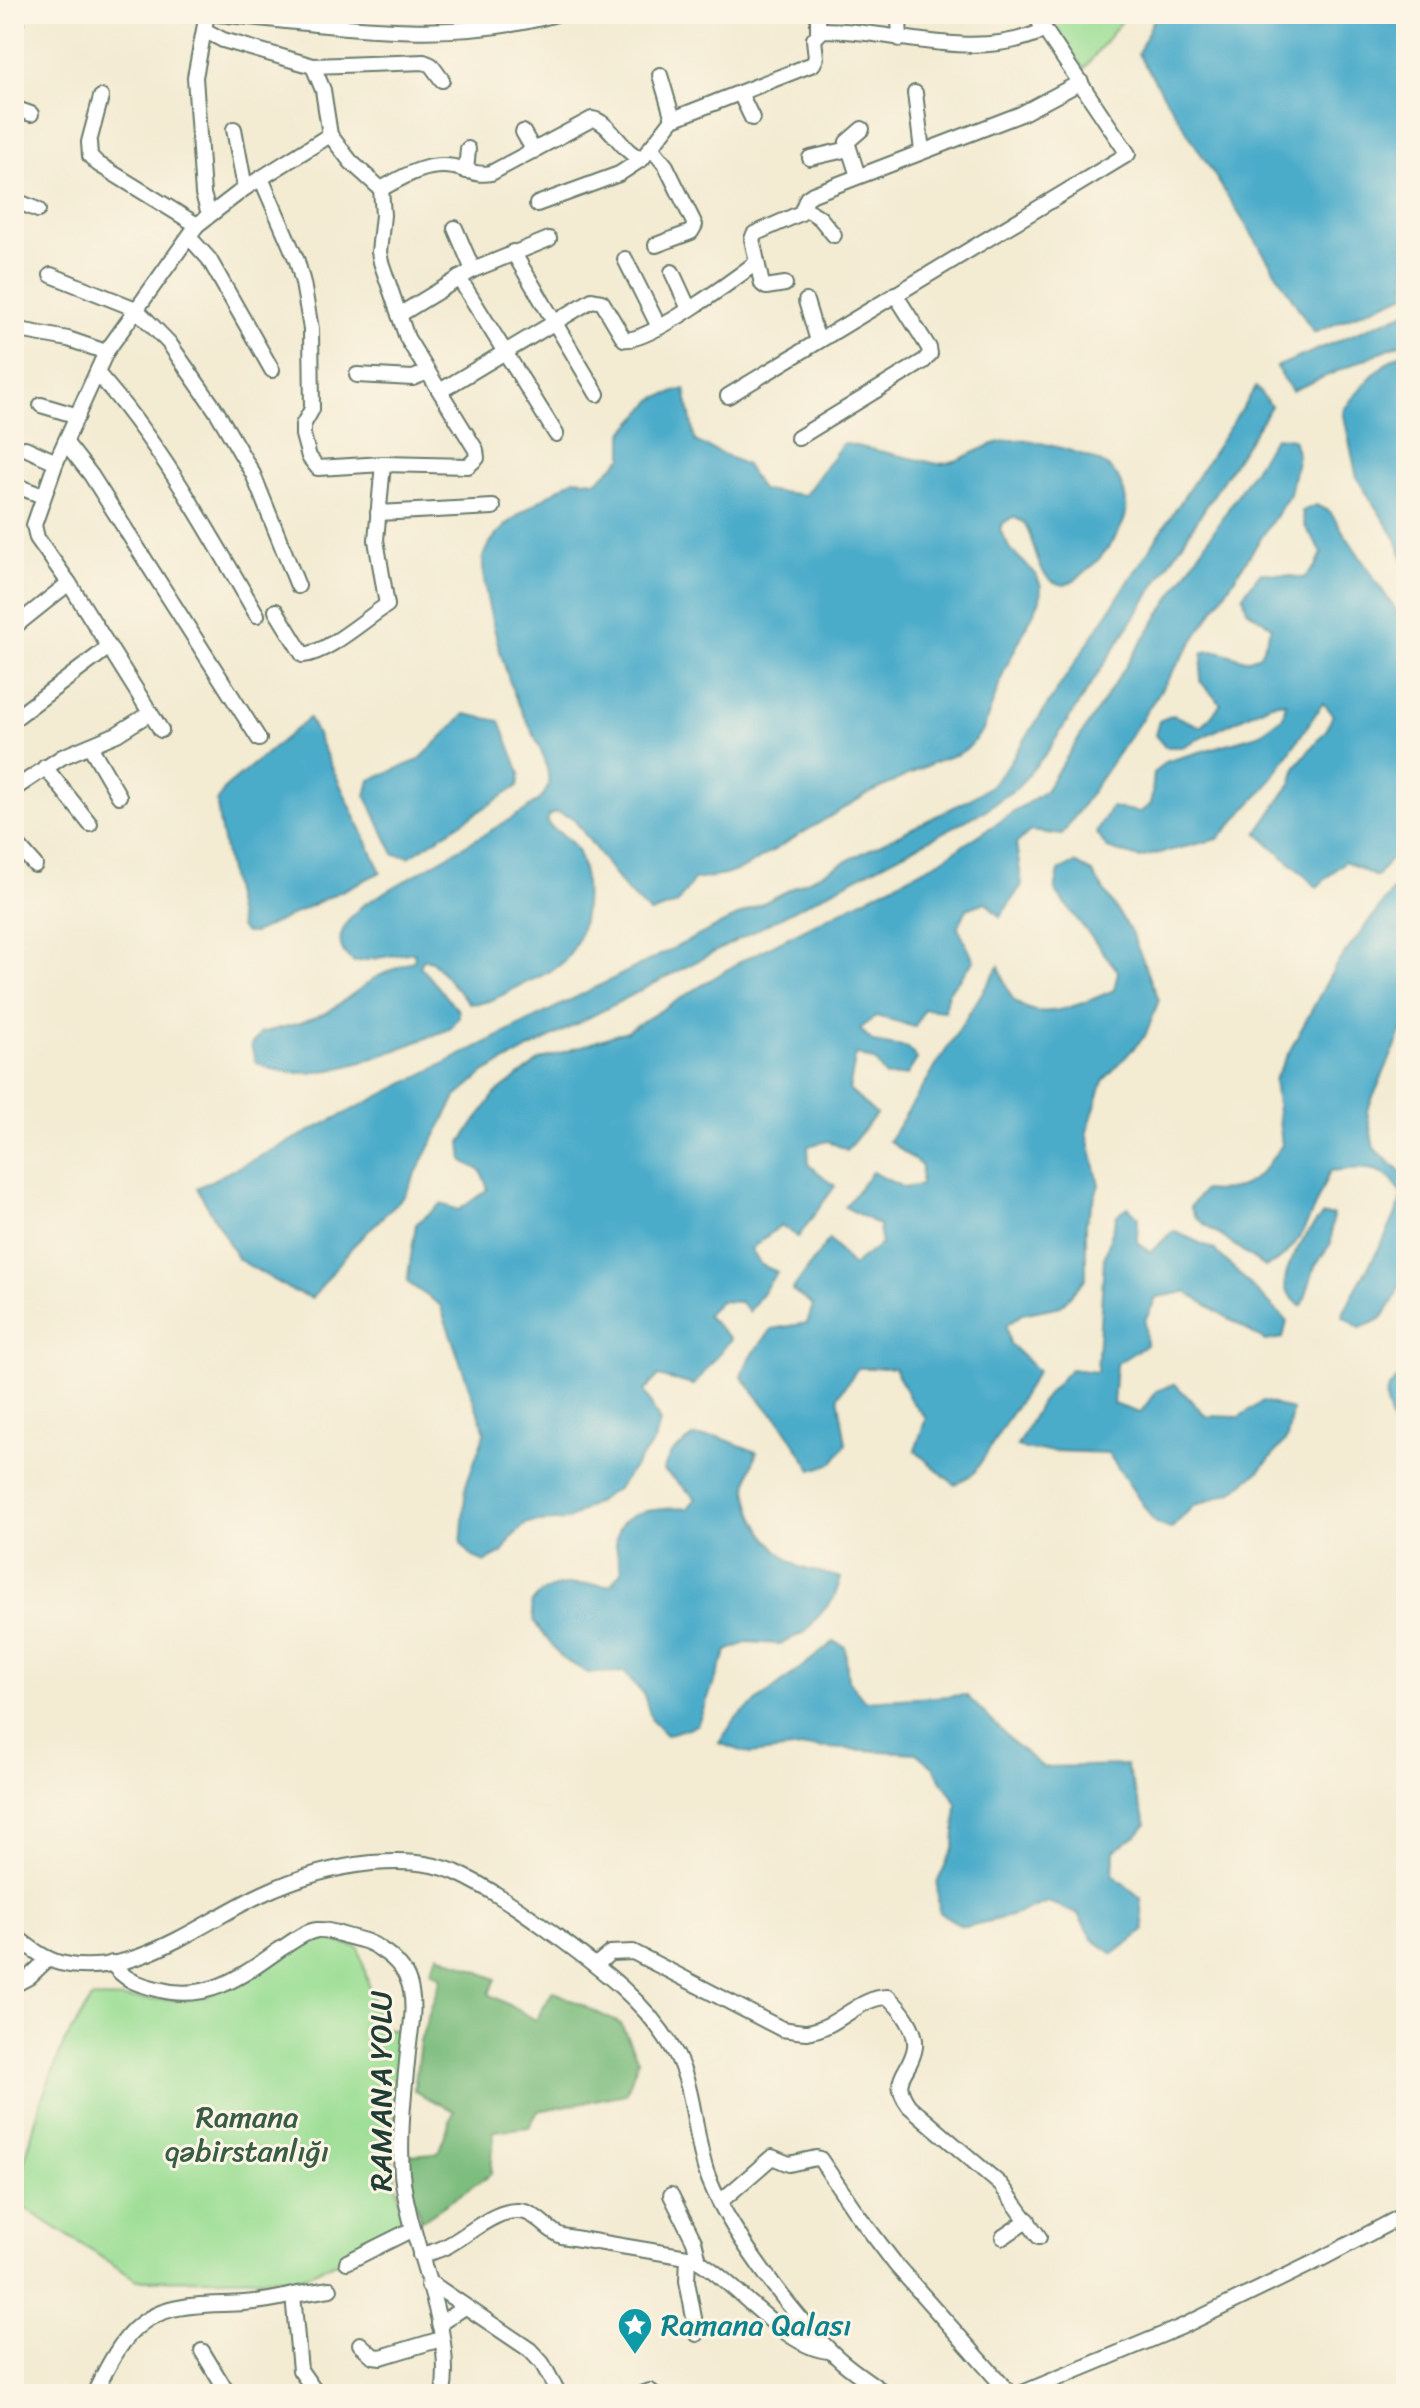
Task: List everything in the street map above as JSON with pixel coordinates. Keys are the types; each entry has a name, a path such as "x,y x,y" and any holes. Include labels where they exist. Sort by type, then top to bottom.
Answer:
{"street":[{"path":"14,29 18,14"},
{"path":"207,14 195,77 203,194 209,214"},
{"path":"217,14 412,30 463,31 503,27 556,14"},
{"path":"462,14 463,31"},
{"path":"537,204 619,174 647,153 673,119 813,64 818,14"},
{"path":"728,396 1128,154 1034,14"},
{"path":"899,19 900,39"},
{"path":"818,32 828,30 978,45 1008,43 1045,30"},
{"path":"206,31 223,40 313,66 424,62 431,65 442,80"},
{"path":"261,178 297,261 303,283 312,352 312,409 303,425 309,457 318,468 383,464 468,466 474,463 476,450 407,338 399,315 379,252 383,215 381,189 351,162 330,135 323,90 313,66"},
{"path":"660,75 673,119"},
{"path":"785,284 766,287 762,284 754,234 801,213 807,198 813,194 1021,114 1081,82"},
{"path":"740,93 752,118"},
{"path":"915,93 922,151"},
{"path":"101,97 89,142 90,156 193,231 198,245 214,267 272,370"},
{"path":"14,108 31,114"},
{"path":"381,189 417,170 445,166 482,175 491,173 592,119 598,119 622,146 647,153 666,166 695,225 691,232 656,245"},
{"path":"234,129 245,188"},
{"path":"858,176 847,142 862,129"},
{"path":"523,132 534,151"},
{"path":"161,730 34,532 34,525 56,462 106,352 193,231 209,214 245,188 330,135"},
{"path":"466,171 468,149"},
{"path":"810,158 849,149"},
{"path":"14,200 38,210"},
{"path":"805,208 820,218 834,235"},
{"path":"455,228 473,270"},
{"path":"399,315 473,270 549,239"},
{"path":"513,252 597,394"},
{"path":"625,259 659,327"},
{"path":"440,391 597,299 627,341 689,309 757,262"},
{"path":"672,272 689,309"},
{"path":"51,275 136,309 169,343 217,412 253,474 298,586"},
{"path":"459,278 556,434"},
{"path":"798,438 924,361 930,354 895,294"},
{"path":"806,301 818,341"},
{"path":"14,329 68,339 106,352"},
{"path":"357,375 413,378 428,372"},
{"path":"97,373 154,448 257,615"},
{"path":"41,405 78,416"},
{"path":"66,443 91,475 259,739"},
{"path":"25,448 56,462"},
{"path":"276,611 298,648 303,655 307,655 324,648 387,605 378,559 378,513 383,464"},
{"path":"14,485 43,496"},
{"path":"378,513 493,507"},
{"path":"14,627 69,583"},
{"path":"14,719 109,647"},
{"path":"14,789 62,757 117,734 150,713"},
{"path":"90,746 119,796"},
{"path":"45,767 90,824"},
{"path":"14,841 35,865"},
{"path":"14,1935 48,1959 76,1965 112,1963 167,1944 259,1895 302,1877 351,1866 397,1861 425,1864 451,1870 477,1883 597,1964 636,2002 675,2054 690,2090 707,2172 720,2202 767,2274 831,2351 886,2394"},
{"name":"RAMANA YOLU","path":"112,1963 130,1981 179,1994 197,1993 228,1984 313,1930 324,1930 371,1943 394,1959 408,1977 413,2002 401,2140 403,2185 440,2331 445,2382 443,2394"},
{"path":"597,1964 610,1953 633,1952 782,2029 807,2032 830,2024 876,1997 888,1997 898,2006 914,2038 915,2047 900,2081 900,2093 909,2106 1001,2185 1039,2237"},
{"path":"14,1985 29,1977 48,1959"},
{"path":"720,2202 772,2157 789,2164 820,2159 875,2238 1010,2394"},
{"path":"671,2195 694,2241 687,2281 697,2334"},
{"path":"420,2255 445,2247 506,2212 519,2211 536,2216 551,2232 562,2236 693,2259 782,2328 809,2345 831,2351"},
{"path":"1020,2394 1181,2327 1406,2214"},
{"path":"1003,2237 1028,2220"},
{"path":"347,2262 413,2229"},
{"path":"428,2285 434,2285 538,2357 559,2394"},
{"path":"94,2394 124,2340 137,2327 164,2311 190,2304 243,2303 330,2289"},
{"path":"293,2295 300,2370 317,2394"},
{"path":"360,2344 373,2356 381,2357 440,2331 465,2307"},
{"path":"202,2351 228,2394"},
{"path":"642,2394 650,2391 654,2394"}],"green space":[{"path":"1045,14 1127,14 1084,69"},
{"name":"Ramana qəbirstanlığı","path":"317,1937 358,1947 381,2028 402,2030 392,2160 405,2226 300,2278 137,2280 14,2201 41,2101 64,2043 92,1998 188,2000 208,1996"},
{"path":"438,1954 496,1979 489,1994 536,2020 553,1991 621,2024 638,2060 626,2094 538,2111 529,2127 494,2131 491,2174 421,2221 412,2191 409,2155 438,2153 454,2111 414,2091 420,2042 441,1977 431,1971"}],"water":[{"path":"1156,14 1406,14 1406,294 1314,333 1138,54"},
{"path":"1406,312 1406,341 1292,391 1276,367"},
{"path":"1406,352 1406,567 1396,539 1357,478 1343,411 1379,369"},
{"path":"1256,387 1271,406 1048,751 1018,787 984,811 485,1072 456,1097 404,1196 353,1246 312,1298 291,1290 238,1259 197,1188 970,799 990,786 1006,768"},
{"path":"685,389 695,441 746,465 761,490 805,495 843,443 938,464 957,460 1003,441 1023,440 1076,452 1108,467 1118,478 1124,493 1126,508 1123,523 1099,559 1065,585 1047,577 1024,522 1013,517 1002,524 1000,530 1010,549 1036,574 1041,586 1040,600 1005,669 983,730 968,748 866,795 744,868 694,880 677,904 650,913 624,888 573,818 556,812 548,816 547,823 575,847 584,874 585,889 579,936 561,964 496,998 469,1003 432,961 424,959 420,966 459,1011 459,1017 450,1029 353,1065 327,1071 278,1071 256,1062 251,1045 261,1033 328,1012 376,977 415,960 414,952 354,962 346,955 340,940 342,932 363,905 524,811 545,793 548,785 546,764 514,694 492,622 484,580 485,552 500,531 524,511 574,479 597,481 623,457 623,433 655,398"},
{"path":"1275,437 1293,439 1298,456 1290,494 1062,835 1030,831 1016,844 1022,885 1000,917 986,902 967,909 958,927 974,961 948,992 944,1011 924,1009 915,1027 876,1016 860,1029 873,1042 908,1048 917,1059 907,1075 886,1077 875,1061 856,1054 849,1090 876,1114 847,1150 828,1141 808,1146 809,1165 835,1186 798,1237 781,1225 751,1249 760,1264 777,1272 749,1312 740,1302 720,1301 706,1315 731,1339 694,1385 658,1376 644,1391 660,1422 654,1441 618,1488 568,1520 527,1523 512,1537 502,1553 485,1562 473,1557 461,1544 466,1485 485,1432 440,1305 407,1282 416,1224 441,1204 459,1210 488,1189 481,1171 463,1161 461,1142 495,1094 540,1060 627,1031 743,960 938,862 1044,792"},
{"path":"1316,505 1330,512 1398,614 1406,661 1406,840 1376,877 1345,861 1317,887 1257,833 1292,782 1296,766 1327,729 1333,714 1323,703 1266,787 1218,839 1139,858 1107,848 1096,833 1111,807 1140,812 1151,804 1154,773 1165,762 1258,735 1283,717 1286,702 1271,704 1182,747 1165,747 1155,735 1159,721 1173,715 1202,727 1221,704 1200,681 1203,652 1218,651 1246,660 1260,655 1272,627 1247,610 1243,595 1261,572 1304,578 1315,567 1322,553 1305,526 1302,511"},
{"path":"465,714 500,721 520,773 518,786 409,857 394,854 366,796 370,780 419,760"},
{"path":"309,718 381,872 254,933 246,933 240,928 217,802 225,788"},
{"path":"1075,863 1092,872 1131,932 1159,1000 1145,1036 1103,1081 1087,1132 1099,1185 1086,1221 1086,1278 1061,1306 1022,1314 1006,1326 1010,1344 1038,1371 974,1473 955,1485 915,1451 926,1418 911,1401 894,1368 858,1368 838,1396 846,1444 833,1463 812,1470 779,1419 741,1376 749,1359 772,1329 807,1323 813,1305 792,1290 829,1239 852,1266 881,1244 879,1225 845,1207 872,1172 904,1188 921,1185 922,1166 889,1141 999,966 1014,1000 1037,1011 1064,1009 1114,990 1118,971 1055,891 1059,871"},
{"path":"1406,873 1406,1022 1367,1111 1374,1148 1406,1177 1406,1250 1399,1287 1392,1303 1380,1319 1360,1328 1342,1316 1390,1227 1402,1196 1396,1185 1381,1172 1363,1169 1330,1171 1298,1240 1278,1260 1265,1267 1196,1218 1190,1207 1204,1190 1231,1189 1250,1181 1282,1145 1274,1080 1336,965"},
{"path":"1128,1207 1138,1217 1137,1242 1150,1252 1174,1231 1215,1250 1287,1321 1283,1338 1265,1341 1186,1292 1157,1297 1145,1320 1146,1345 1116,1364 1113,1404 1140,1413 1156,1391 1175,1384 1206,1416 1239,1417 1263,1401 1292,1410 1287,1439 1259,1471 1232,1492 1193,1506 1171,1529 1155,1523 1108,1453 1027,1450 1017,1446 1041,1402 1070,1369 1097,1372 1104,1259 1117,1215"},
{"path":"1323,1215 1333,1215 1331,1243 1315,1266 1300,1306 1287,1291 1287,1273 1303,1240"},
{"path":"1406,1370 1406,1433 1393,1426 1386,1395"},
{"path":"693,1437 719,1437 757,1452 747,1490 754,1516 766,1536 780,1553 798,1566 841,1578 834,1598 805,1632 781,1644 748,1642 727,1651 697,1725 666,1735 652,1721 644,1695 624,1672 588,1673 562,1658 534,1622 531,1604 538,1595 557,1586 611,1585 622,1570 616,1544 623,1522 642,1512 688,1508 696,1498 663,1470 671,1453"},
{"path":"834,1642 845,1647 848,1680 865,1701 966,1695 1018,1747 1043,1767 1126,1765 1146,1824 1114,1851 1113,1875 1141,1898 1144,1931 1113,1954 1092,1939 1078,1914 1048,1902 1011,1916 969,1926 962,1926 939,1912 937,1883 954,1846 957,1804 933,1767 916,1753 810,1747 750,1754 719,1743 736,1718"}],"place":[{"name":"Ramana Qalası","path":"635,2356"}]}
